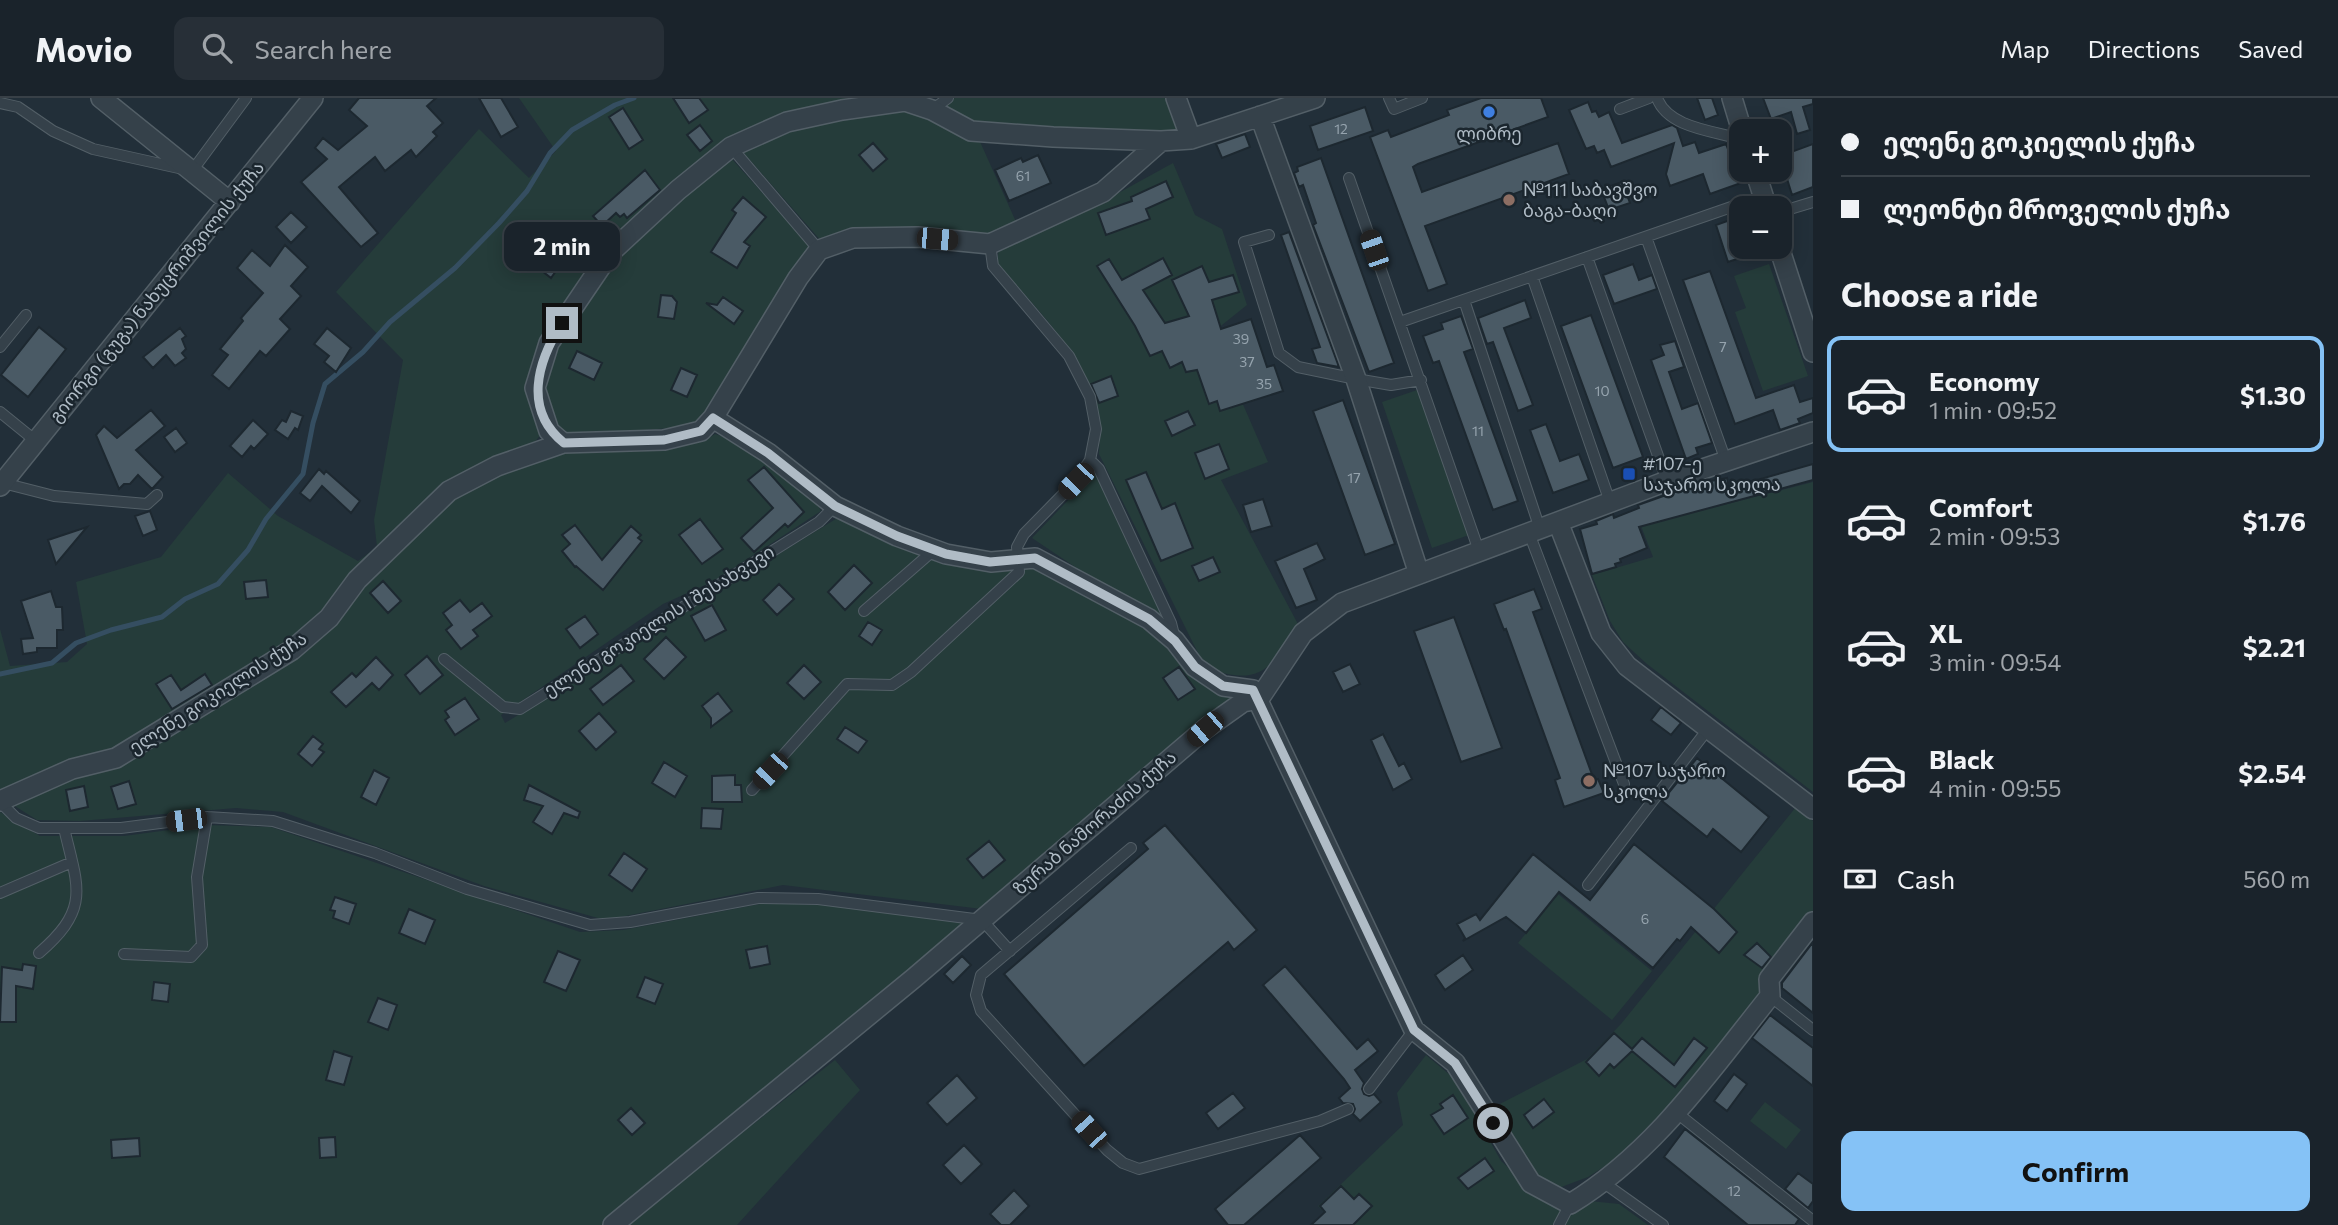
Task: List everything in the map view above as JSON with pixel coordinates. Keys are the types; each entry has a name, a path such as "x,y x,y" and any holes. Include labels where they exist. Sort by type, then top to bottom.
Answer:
{"street":[{"path":"101,98 230,201"},
{"name":"გიორგი (გუგა) ნახუცრიშვილის ქუჩა","path":"1,484 313,98"},
{"path":"1176,98 1191,139"},
{"path":"564,443 549,431 535,388 549,343 610,253 678,190 730,147 787,122 842,110 905,101 932,110 971,131 1161,141 1191,139 1260,116 1279,104 1315,98"},
{"path":"1732,98 1738,119"},
{"path":"1260,116 1356,379 1419,574"},
{"path":"819,250 853,238 918,237 990,244 1103,192 1161,141"},
{"name":"ელენე გოკიელის ქუჩა","path":"0,802 72,769 116,758 292,650 330,618 357,580 449,491 497,466 564,443 664,440 701,431 713,418 798,278 819,250"},
{"path":"1783,259 1813,352"},
{"path":"713,418 768,453 835,506 934,550 990,562 1035,558 1055,566 1149,619 1175,641 1195,667 1223,686 1253,690 1414,1030 1455,1063 1531,1183 1570,1204 1604,1183 1677,1113 1770,996 1769,979 1813,922"},
{"path":"1259,699 1304,633 1342,603 1667,481 1813,432"},
{"path":"1542,528 1601,633 1627,666 1813,809"},
{"name":"ზურაბ ნამორაძის ქუჩა","path":"613,1225 982,920 1205,729 1243,702 1259,699"}],"lane":[{"path":"10,98 18,107 53,131 93,149 192,170 246,98"},
{"path":"932,110 948,98"},
{"path":"1389,98 1394,109 1422,98"},
{"path":"1620,109 1649,98"},
{"path":"1657,98 1666,114 1678,121 1729,136"},
{"path":"0,103 18,107"},
{"path":"730,147 819,250"},
{"path":"1349,178 1479,551"},
{"path":"1792,208 1813,202"},
{"path":"1399,322 1646,237 1729,213"},
{"path":"1269,235 1244,242 1279,353 1298,368 1391,385 1421,380"},
{"path":"1646,237 1726,461"},
{"path":"752,790 847,684 892,685 911,672 1019,572 1017,547 1024,534 1076,481 1090,460 1096,429 1090,397 1069,356 993,266 990,244"},
{"path":"1587,257 1667,481"},
{"path":"1532,276 1610,502"},
{"path":"1464,300 1542,528 1624,784"},
{"path":"0,347 26,315"},
{"path":"0,412 37,442"},
{"path":"1090,460 1099,469 1171,623 1175,641"},
{"path":"1,484 54,496 147,504 157,495"},
{"name":"ელენე გოკიელის I შესახვევი","path":"444,659 503,706 520,709 819,522 835,506"},
{"path":"864,611 934,550"},
{"path":"1588,885 1708,729"},
{"path":"0,802 16,818 39,828 121,828 207,817 273,821 376,853 467,889 590,925 630,922 758,898 818,899 982,920 1010,951"},
{"path":"124,954 191,957 202,945 197,877 207,817"},
{"path":"39,953 63,933 74,912 78,885 64,828"},
{"path":"1131,848 981,975 976,995 981,1011 1107,1150 1123,1163 1139,1169 1320,1121 1348,1109"},
{"path":"0,893 72,862"},
{"path":"1770,996 1813,1030"},
{"path":"1369,1088 1414,1030"},
{"path":"1677,1113 1813,1221"},
{"path":"1604,1183 1663,1225"},
{"path":"1559,1225 1570,1204"}],"green space":[{"path":"519,98 872,98 730,139 558,314 536,352 527,389 541,434 534,443 444,486 353,573 294,643 114,753 0,793 0,629 10,666 67,662 87,644 76,582 161,557 228,473 278,516 358,561 377,547 374,520 403,360 336,292 479,129 529,178 556,151"},
{"path":"955,98 1172,98 1183,134 978,128 945,114 946,104"},
{"path":"900,111 937,118 977,135 1017,224 984,235 822,242 741,150 828,115"},
{"path":"730,157 812,248 698,426 591,434 567,432 553,422 540,386 553,345 620,252"},
{"path":"1173,163 1195,215 1222,229 1247,305 1212,333 1268,462 1221,480 1299,626 1280,654 1262,670 1251,675 1239,676 1205,667 1099,454 1099,425 1093,398 1082,373 1069,349 1052,327 997,263 999,247 1104,201"},
{"path":"1769,264 1808,376 1763,391 1735,312 1746,308 1734,276"},
{"path":"1420,389 1469,535 1432,548 1382,402"},
{"path":"715,434 740,442 815,500 821,511 712,582 663,604 501,715 505,723 839,517 1014,567 1008,578 1024,568 1040,569 1156,633 1194,677 1232,698 982,909 783,885 605,920 484,886 283,812 236,808 80,821 37,820 10,803 299,656 366,577 454,493 549,453 665,448 704,441"},
{"path":"1096,471 1164,619 1120,597 1032,538"},
{"path":"1813,482 1813,792 1647,664 1623,642 1610,621 1592,575 1653,557 1641,526"},
{"path":"1796,807 1813,821 1813,926 1673,1102 1613,1161 1588,1177 1556,1189 1530,1172 1492,1108 1587,1059 1621,1024"},
{"path":"0,812 40,836 124,836 206,825 271,827 580,932 623,930 765,903 824,905 969,923 602,1225 0,1225"},
{"path":"1558,894 1652,971 1612,1020 1518,943"},
{"path":"1426,1055 1456,1080 1501,1161 1546,1202 1590,1201 1619,1204 1648,1225 1335,1225 1318,1206 1403,1125 1397,1093"},
{"path":"835,1060 860,1090 737,1225 625,1225"},
{"path":"1765,1102 1801,1130 1786,1149 1750,1121"}],"building":[{"path":"359,98 436,98 427,106 443,123 433,132 437,136 416,157 411,150 385,171 375,157 339,187 378,233 361,247 301,182 327,159 315,148 323,138 338,150 367,126 349,110"},
{"path":"479,98 501,98 518,127 501,137"},
{"path":"673,98 699,98 708,110 689,123"},
{"path":"1481,98 1541,98 1548,117 1418,164 1413,167 1422,192 1558,143 1569,174 1425,226 1447,284 1428,291 1370,137 1388,130 1391,137 1449,115 1447,110"},
{"path":"1697,98 1712,98 1718,115 1705,120"},
{"path":"1763,98 1813,98 1813,104 1803,107 1810,130 1797,134 1791,112 1771,119"},
{"path":"1588,102 1592,112 1596,111 1599,117 1609,112 1622,143 1672,125 1677,128 1683,146 1695,142 1699,153 1726,144 1729,152 1729,182 1741,183 1710,194 1703,174 1670,186 1666,174 1674,143 1611,167 1604,150 1597,153 1594,146 1586,149 1569,110"},
{"path":"1365,107 1373,131 1318,150 1310,126"},
{"path":"623,108 643,140 629,149 609,117"},
{"path":"700,125 712,141 700,151 687,135"},
{"path":"1245,134 1250,147 1222,158 1216,144"},
{"path":"873,143 887,159 873,171 859,155"},
{"path":"1813,144 1813,187 1792,195 1788,182 1792,182 1792,152"},
{"path":"1038,155 1051,183 1009,201 995,170 1021,158 1023,162"},
{"path":"1321,158 1394,363 1369,372 1313,225 1316,223 1303,185 1299,187 1294,173 1298,171 1297,167"},
{"path":"645,170 660,190 627,218 624,214 620,217 616,213 602,226 593,216"},
{"path":"1166,181 1173,197 1146,209 1150,219 1106,235 1098,213 1132,201 1131,197"},
{"path":"1622,182 1630,203 1609,210 1601,189"},
{"path":"743,197 766,217 744,242 750,246 737,268 711,252 736,213 732,210"},
{"path":"291,212 307,227 291,243 276,227"},
{"path":"1729,220 1729,259 1737,259 1728,262 1716,225"},
{"path":"1289,232 1339,367 1317,363 1312,349 1320,347 1281,235"},
{"path":"547,244 565,258 551,278 532,263"},
{"path":"285,245 308,267 291,286 301,296 280,319 290,329 266,356 260,351 229,389 212,375 228,355 220,349 243,321 241,318 263,293 237,268 252,250 270,266"},
{"path":"1163,258 1172,275 1143,290 1165,323 1189,316 1172,280 1202,266 1209,282 1233,275 1239,292 1212,300 1221,329 1251,319 1267,367 1274,365 1283,391 1220,411 1217,401 1209,404 1197,370 1186,372 1182,362 1170,368 1162,351 1150,356 1135,326 1097,266 1109,259 1122,280"},
{"path":"1633,264 1639,280 1652,275 1657,289 1614,304 1603,275"},
{"path":"1710,271 1756,398 1794,385 1800,402 1813,398 1813,413 1798,419 1800,423 1780,430 1773,410 1735,424 1683,280"},
{"path":"661,295 672,296 677,302 674,319 658,317"},
{"path":"723,297 743,311 734,324 706,303 717,305"},
{"path":"1525,300 1531,318 1504,328 1533,405 1518,411 1493,342 1487,344 1478,318"},
{"path":"1591,315 1643,457 1613,468 1561,326"},
{"path":"1461,316 1473,349 1464,352 1518,501 1493,510 1439,361 1433,363 1423,336 1443,329 1441,323"},
{"path":"39,327 66,349 28,397 1,375"},
{"path":"180,328 186,336 182,339 186,349 182,353 186,358 175,366 166,355 153,368 143,357"},
{"path":"327,328 351,348 336,372 324,362 329,356 314,344"},
{"path":"1675,341 1684,367 1669,372 1682,409 1698,403 1712,443 1696,448 1698,454 1686,459 1651,360 1664,355 1660,345"},
{"path":"577,351 602,363 594,380 569,368"},
{"path":"681,368 697,375 687,397 671,390"},
{"path":"1111,376 1118,396 1099,403 1091,384"},
{"path":"1343,400 1395,544 1365,555 1313,411"},
{"path":"151,410 165,426 136,450 163,477 152,489 138,475 130,484 124,484 119,489 96,435 104,426 117,438"},
{"path":"291,411 303,416 298,430 295,428 288,439 275,430 282,420 286,422"},
{"path":"1188,411 1195,425 1172,436 1165,421"},
{"path":"253,420 268,434 254,449 251,446 242,457 230,446"},
{"path":"1546,424 1560,461 1579,454 1589,480 1553,493 1530,430"},
{"path":"176,428 187,443 175,452 164,437"},
{"path":"1219,444 1229,469 1205,479 1195,453"},
{"path":"1813,464 1813,480 1639,527 1647,548 1620,559 1621,562 1615,564 1616,567 1592,574 1580,529 1597,524 1596,521 1613,514 1614,518 1639,508 1638,505 1700,483 1727,478 1729,488"},
{"path":"764,467 804,512 788,527 785,524 754,552 741,538 773,508 748,480"},
{"path":"319,469 324,474 326,471 360,501 351,513 322,486 310,501 300,493"},
{"path":"1146,472 1162,509 1175,503 1193,548 1161,561 1126,480"},
{"path":"1263,499 1272,526 1251,532 1243,505"},
{"path":"150,511 157,530 143,536 135,516"},
{"path":"700,519 723,549 702,564 679,535"},
{"path":"575,525 602,560 631,526 641,535 638,538 642,541 603,590 575,567 562,551 570,544 562,535"},
{"path":"87,527 56,564 48,540"},
{"path":"1317,543 1325,559 1304,569 1317,600 1296,608 1275,561"},
{"path":"1213,557 1220,572 1199,581 1192,566"},
{"path":"854,565 872,583 845,610 828,592"},
{"path":"266,580 268,597 246,599 244,582"},
{"path":"383,581 401,601 388,613 370,593"},
{"path":"779,584 794,599 777,615 763,600"},
{"path":"1534,589 1542,609 1533,612 1594,780 1598,779 1604,793 1564,807 1555,780 1560,778 1506,629 1504,630 1494,604"},
{"path":"51,591 56,607 62,607 63,630 57,630 57,648 37,648 37,652 23,654 21,639 33,638 21,601"},
{"path":"460,600 470,612 482,603 492,616 473,630 478,636 461,649 446,630 452,625 443,613"},
{"path":"712,605 726,630 705,641 691,616"},
{"path":"585,616 598,634 580,648 566,629"},
{"path":"1454,617 1502,748 1461,762 1414,631"},
{"path":"868,622 882,630 872,645 859,636"},
{"path":"666,637 686,657 664,679 644,659"},
{"path":"427,656 443,675 420,694 405,675"},
{"path":"376,657 393,675 379,690 372,683 346,707 331,692 352,673 356,677"},
{"path":"1350,664 1360,684 1343,692 1333,672"},
{"path":"621,665 634,681 603,705 590,689"},
{"path":"804,665 821,682 804,699 787,683"},
{"path":"1179,667 1195,689 1178,700 1163,678"},
{"path":"205,674 212,685 172,709 156,684 171,675 181,690"},
{"path":"718,693 732,711 711,727 711,718 702,706"},
{"path":"465,698 479,719 455,735 445,720 449,717 445,711"},
{"path":"1661,707 1681,723 1671,735 1651,720"},
{"path":"599,713 616,732 596,750 579,731"},
{"path":"845,727 867,741 858,753 837,739"},
{"path":"1383,734 1399,766 1404,763 1412,779 1393,790 1371,740"},
{"path":"313,736 323,744 319,749 324,752 312,766 298,754"},
{"path":"1697,758 1769,817 1741,852 1713,829 1707,837 1662,801"},
{"path":"664,762 687,776 675,797 652,783"},
{"path":"374,770 389,778 376,805 361,797"},
{"path":"735,775 735,785 741,785 742,802 712,802 712,776"},
{"path":"129,781 136,804 118,809 111,787"},
{"path":"529,785 580,812 578,818 564,813 552,834 533,822 543,806 524,800"},
{"path":"84,786 88,807 70,811 66,790"},
{"path":"702,808 723,809 721,829 701,828"},
{"path":"1165,825 1257,930 1234,950 1228,942 1084,1066 1004,974 1148,849 1143,843"},
{"path":"989,841 1005,860 983,878 967,859"},
{"path":"1634,844 1714,909 1737,932 1719,953 1691,927 1680,941 1677,939 1653,968 1559,892 1526,933 1506,917 1463,941 1465,938 1457,924 1476,914 1480,920 1533,854 1590,900"},
{"path":"624,853 647,869 632,891 609,875"},
{"path":"335,897 356,904 349,924 333,918 335,911 330,910"},
{"path":"409,909 435,920 425,944 399,933"},
{"path":"1813,942 1813,1013 1782,988 1782,983"},
{"path":"1757,943 1771,957 1762,968 1744,955"},
{"path":"767,946 770,964 750,968 746,950"},
{"path":"558,951 580,960 566,991 544,982"},
{"path":"1463,955 1473,970 1445,990 1435,975"},
{"path":"962,956 971,965 953,983 944,974"},
{"path":"23,964 36,966 33,989 16,986 16,1022 0,1022 2,967 22,970"},
{"path":"1285,966 1357,1049 1368,1039 1378,1051 1355,1070 1364,1083 1364,1094 1374,1094 1381,1102 1360,1121 1353,1114 1353,1104 1343,1103 1339,1098 1350,1088 1344,1079 1263,985"},
{"path":"645,977 663,984 655,1004 637,997"},
{"path":"154,982 170,984 168,1002 152,1000"},
{"path":"378,998 397,1005 388,1030 368,1022"},
{"path":"1770,1015 1813,1048 1813,1086 1752,1038"},
{"path":"1614,1033 1632,1049 1642,1038 1674,1065 1694,1038 1707,1048 1675,1087 1632,1051 1614,1068 1610,1064 1599,1076 1586,1062"},
{"path":"334,1051 352,1057 344,1085 326,1080"},
{"path":"1734,1074 1747,1084 1727,1111 1714,1101"},
{"path":"957,1075 977,1098 947,1125 927,1103"},
{"path":"1233,1093 1245,1108 1218,1129 1206,1113"},
{"path":"1453,1095 1468,1118 1444,1134 1431,1115 1443,1108 1440,1104"},
{"path":"1544,1099 1554,1112 1533,1128 1524,1115"},
{"path":"631,1108 645,1123 632,1135 618,1120"},
{"path":"1685,1129 1799,1219 1795,1225 1748,1225 1664,1157"},
{"path":"1300,1135 1321,1158 1244,1225 1228,1225 1215,1209"},
{"path":"335,1137 336,1157 320,1158 319,1138"},
{"path":"139,1138 140,1156 112,1158 111,1140"},
{"path":"964,1145 982,1164 961,1184 943,1165"},
{"path":"1485,1158 1494,1171 1468,1189 1458,1178"},
{"path":"1798,1173 1813,1184 1813,1201 1808,1208 1785,1189"},
{"path":"1341,1186 1354,1199 1359,1194 1372,1206 1353,1225 1311,1225 1325,1212 1320,1206"},
{"path":"1014,1190 1029,1206 1010,1225 1001,1225 990,1214"}],"waterway":[{"path":"0,674 52,663 76,643 111,630 162,617 185,599 218,584 248,550 266,519 303,474 313,423 325,384 363,352 390,322 455,268 499,223 527,191 550,153 572,130 615,105 634,98"}],"place":[{"name":"ლიბრე","path":"1489,112"},
{"name":"№111 საბავშვო ბაგა-ბაღი","path":"1509,200"},
{"name":"#107-ე საჯარო სკოლა","path":"1629,474"},
{"name":"№107 საჯარო სკოლა","path":"1589,781"}],"route":[{"path":"562,323 549,343 535,388 549,431 564,443 683,437 701,431 713,418 768,453 835,506 897,536 946,554 990,562 1035,558 1055,566 1149,619 1175,641 1195,667 1223,686 1253,690 1414,1030 1455,1063 1493,1123"}]}
